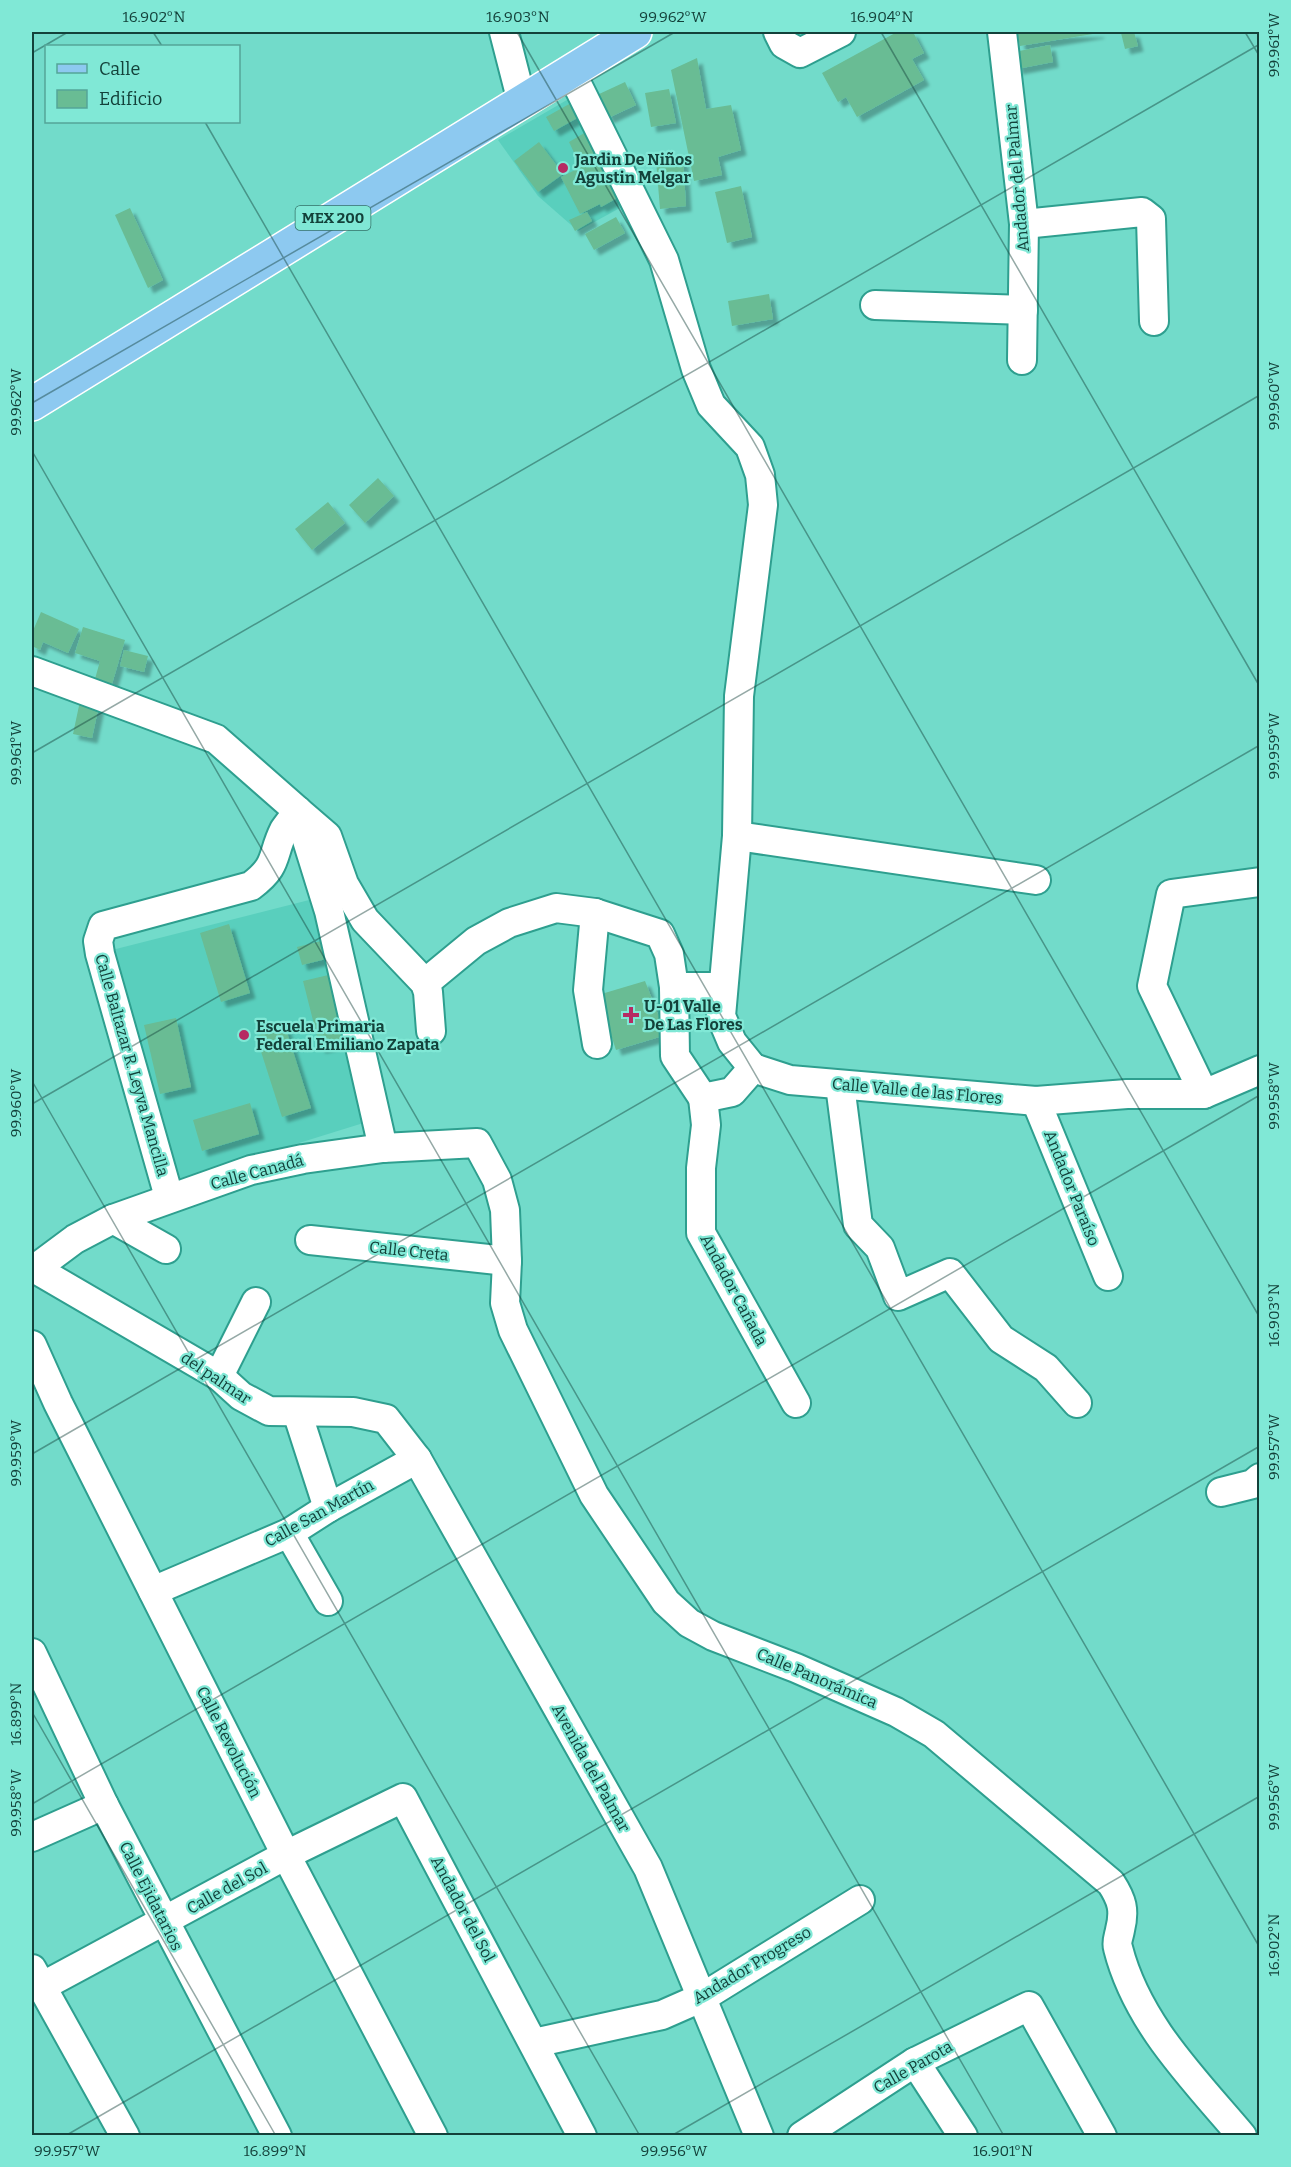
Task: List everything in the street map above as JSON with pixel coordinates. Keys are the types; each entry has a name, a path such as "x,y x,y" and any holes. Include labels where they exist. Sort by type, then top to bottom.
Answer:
{"main road":[{"name":"MEX 200","path":"32,404 635,32"}],"street":[{"path":"504,32 522,102"},
{"path":"778,32 784,44 800,53 841,32"},
{"name":"Andador del Palmar","path":"1002,32 1024,224 1022,360"},
{"path":"425,983 476,941 509,923 556,908 595,913 660,933 669,954 674,987 675,1056 704,1098 732,1092 753,1068 732,1042 721,1016 737,836 739,696 763,505 760,475 750,447 711,405 696,369 664,260 571,72"},
{"path":"1024,224 1142,212 1151,219 1154,321"},
{"path":"875,305 1023,310"},
{"path":"32,671 216,738 327,836 344,884 365,920 425,983 428,992 431,1031"},
{"path":"298,811 329,911 383,1148"},
{"name":"Calle Baltazar R. Leyva Mancilla","path":"169,1197 100,954 98,941 102,926 251,886 266,875 275,859 284,831 298,811"},
{"path":"737,836 1036,880"},
{"path":"1204,1094 1152,986 1171,894 1260,882"},
{"path":"595,913 588,990 597,1044"},
{"path":"674,987 722,987"},
{"name":"Calle Valle de las Flores","path":"753,1068 790,1080 1036,1101 1127,1094 1204,1094 1260,1070"},
{"path":"840,1085 858,1225 880,1248 898,1296 951,1273 1001,1339 1046,1368 1077,1403"},
{"name":"Andador Cañada","path":"704,1098 706,1125 701,1168 700,1233 796,1403"},
{"name":"Andador Paraíso","path":"1036,1101 1108,1276"},
{"name":"Calle Canadá","path":"34,1268 75,1239 113,1219 169,1197 251,1170 303,1159 383,1148 477,1143 487,1160"},
{"name":"Calle Panorámica","path":"487,1160 497,1180 505,1210 507,1261 505,1303 513,1330 594,1495 666,1602 688,1623 713,1636 896,1712 933,1734 1111,1883 1122,1900 1123,1917 1116,1945 1142,2011 1161,2040 1242,2136"},
{"path":"113,1219 166,1249"},
{"name":"Calle Creta","path":"310,1240 507,1261"},
{"name":"del palmar","path":"34,1268 219,1376 241,1396 269,1411 353,1412 386,1419"},
{"path":"219,1376 256,1302"},
{"name":"Calle Revolución","path":"32,1345 286,1856 433,2136"},
{"path":"297,1412 328,1508"},
{"name":"Avenida del Palmar","path":"386,1419 417,1460 648,1868 759,2136"},
{"name":"Calle San Martín","path":"153,1591 289,1533 328,1508 417,1460"},
{"path":"1221,1492 1253,1484 1260,1478"},
{"path":"289,1533 328,1601"},
{"name":"Calle Ejidatarios","path":"32,1653 104,1806 277,2136"},
{"name":"Andador del Sol","path":"286,1856 403,1798 582,2136"},
{"path":"32,1837 104,1806"},
{"name":"Calle del Sol","path":"36,1978 164,1922 286,1856"},
{"name":"Andador Progreso","path":"534,2043 662,2015 703,1997 860,1900"},
{"path":"36,1978 125,2136"},
{"name":"Calle Parota","path":"802,2136 915,2062 1029,2006 1102,2136"},
{"path":"915,2062 963,2136"}],"shaded area":[{"name":"Jardin De Niños Agustin Melgar","path":"572,97 627,204 578,231 538,196 498,140"},
{"name":"Escuela Primaria Federal Emiliano Zapata","path":"321,897 373,1120 173,1182 112,950"}],"building":[{"path":"897,32 913,32 924,53 912,59 924,80 857,117 846,97 838,102 822,73"},
{"path":"1017,32 1099,32 1099,33 1020,46"},
{"path":"1134,32 1138,46 1125,49 1121,33"},
{"path":"1050,45 1053,62 1017,69 1014,52"},
{"path":"697,58 706,109 731,105 741,150 718,157 722,175 694,181 671,70"},
{"path":"625,82 636,105 608,118 597,95"},
{"path":"669,89 676,123 651,127 645,93"},
{"path":"571,103 579,117 554,131 546,117"},
{"path":"586,132 619,197 601,207 600,204 580,214 561,177 581,167 569,142"},
{"path":"539,142 563,174 538,192 514,161"},
{"path":"683,159 686,206 660,209 656,160"},
{"path":"741,186 752,237 727,243 715,192"},
{"path":"130,208 163,280 148,288 115,215"},
{"path":"587,212 592,221 575,231 569,220"},
{"path":"616,217 625,233 594,250 585,234"},
{"path":"769,294 773,319 732,326 728,301"},
{"path":"378,478 394,496 365,523 349,505"},
{"path":"328,502 345,523 312,550 295,529"},
{"path":"41,612 79,629 68,653 43,642 40,650 32,646 32,633"},
{"path":"83,627 125,640 112,684 95,679 100,661 75,653"},
{"path":"124,650 148,656 144,672 120,666"},
{"path":"80,701 99,705 92,738 73,734"},
{"path":"229,924 250,993 221,1002 200,933"},
{"path":"325,940 330,958 302,965 297,947"},
{"path":"337,973 353,1040 320,1048 303,981"},
{"name":"U-01 Valle De Las Flores","path":"645,981 666,1035 616,1050 598,995"},
{"path":"176,1018 191,1087 160,1094 144,1025"},
{"path":"285,1026 311,1108 282,1117 256,1036"},
{"path":"250,1103 259,1134 202,1151 193,1120"}],"place":[{"name":"Jardin De Niños Agustin Melgar","path":"563,168"},
{"name":"U-01 Valle De Las Flores","path":"631,1015"},
{"name":"Escuela Primaria Federal Emiliano Zapata","path":"244,1035"}]}
